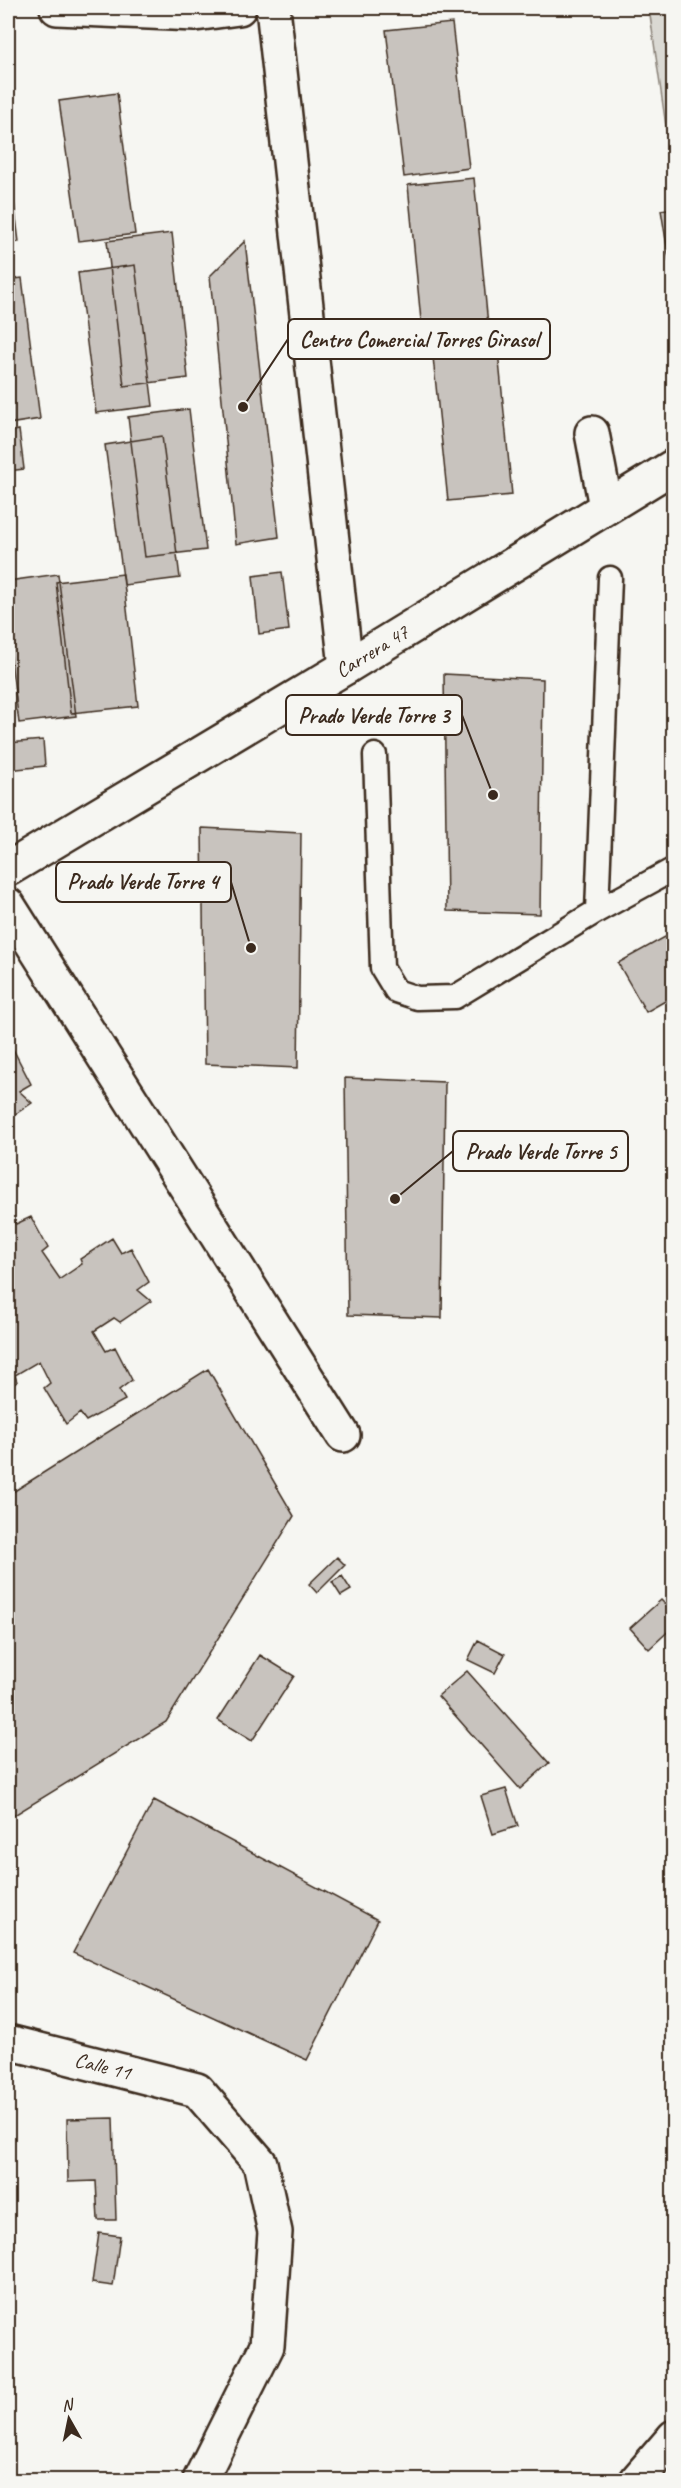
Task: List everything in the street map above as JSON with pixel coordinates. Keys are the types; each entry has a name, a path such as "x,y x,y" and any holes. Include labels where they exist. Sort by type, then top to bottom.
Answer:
{"street":[{"path":"57,8 195,14 239,8"},
{"path":"273,8 346,667"},
{"path":"592,433 606,507"},
{"name":"Carrera 47","path":"8,869 346,667 674,466"},
{"path":"8,905 343,1435"},
{"name":"Calle 11","path":"8,2042 197,2090 260,2163 275,2232 267,2346 200,2481"},
{"path":"637,2481 674,2437"}],"lane":[{"path":"597,911 610,578"},
{"path":"375,755 382,968 396,991 417,998 455,998 597,911 674,869"}],"shaded area":[{"path":"649,8 673,8 673,175"}],"building":[{"path":"452,23 469,168 404,177 386,30"},
{"path":"117,93 135,234 79,241 59,101"},
{"path":"8,153 19,242 8,244"},
{"path":"474,178 488,325 422,331 408,185"},
{"path":"674,208 674,289 661,210"},
{"path":"172,233 188,378 124,386 107,241"},
{"path":"245,241 279,537 236,544 210,276"},
{"path":"135,265 153,406 96,413 78,273"},
{"path":"22,278 40,419 8,424 8,280"},
{"path":"498,351 512,495 448,501 433,357"},
{"path":"189,409 206,550 145,557 128,417"},
{"path":"19,430 24,469 8,471 8,432"},
{"path":"162,436 180,578 124,585 105,445"},
{"path":"282,572 289,630 259,634 253,576"},
{"path":"58,574 76,716 19,723 8,637 8,581"},
{"path":"123,574 138,706 71,713 56,582"},
{"path":"444,674 543,679 540,914 447,911"},
{"path":"43,740 45,766 8,770 8,743"},
{"path":"202,828 301,833 298,1068 205,1064"},
{"path":"674,932 674,996 646,1012 618,963"},
{"path":"13,1049 31,1084 19,1091 32,1103 8,1119 8,1052"},
{"path":"345,1078 445,1082 442,1318 348,1315"},
{"path":"31,1217 48,1248 42,1253 60,1279 82,1264 80,1259 112,1238 121,1253 131,1248 149,1282 138,1290 151,1301 120,1322 114,1318 94,1331 106,1351 115,1347 132,1380 119,1390 125,1400 86,1421 80,1413 66,1424 44,1388 50,1383 39,1361 15,1375 17,1382 8,1388 8,1223 13,1220 16,1224"},
{"path":"208,1369 294,1516 166,1722 8,1819 8,1495"},
{"path":"337,1557 345,1565 317,1593 309,1584"},
{"path":"342,1576 351,1590 341,1596 332,1582"},
{"path":"661,1600 674,1613 674,1626 649,1649 630,1628"},
{"path":"478,1640 505,1654 495,1673 468,1660"},
{"path":"260,1655 294,1676 252,1741 218,1720"},
{"path":"467,1671 549,1763 520,1789 438,1696"},
{"path":"506,1789 518,1826 493,1834 481,1796"},
{"path":"154,1800 378,1920 307,2060 73,1953"},
{"path":"113,2118 116,2220 98,2220 96,2181 68,2182 67,2119"},
{"path":"99,2233 120,2236 113,2286 92,2283"}],"place":[{"name":"Centro Comercial Torres Girasol","path":"243,407"},
{"name":"Prado Verde Torre 3","path":"493,795"},
{"name":"Prado Verde Torre 4","path":"251,948"},
{"name":"Prado Verde Torre 5","path":"395,1199"}]}
